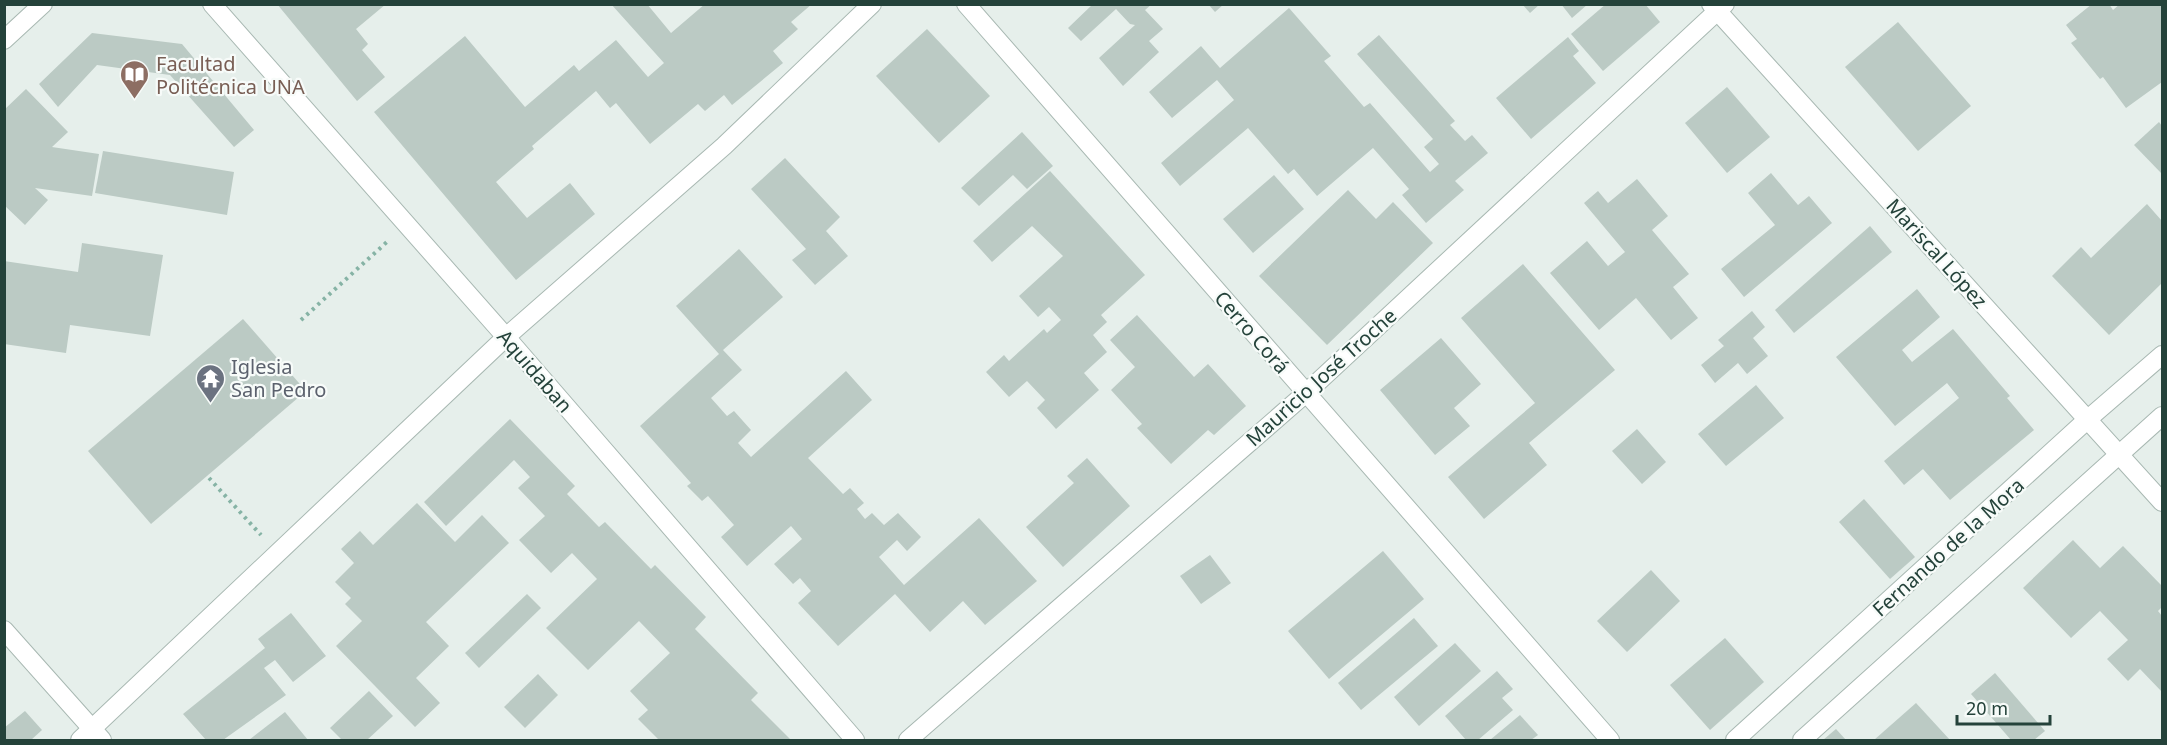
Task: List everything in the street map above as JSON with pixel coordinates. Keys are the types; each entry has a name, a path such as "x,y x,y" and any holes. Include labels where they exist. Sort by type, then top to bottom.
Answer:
{"street":[{"path":"4,40 43,4"},
{"name":"Aquidaban","path":"212,4 506,337 855,741"},
{"path":"4,630 91,737 278,553 506,337 724,146 872,4"},
{"name":"Cerro Corá","path":"966,4 1610,741"},
{"name":"Mauricio José Troche","path":"909,741 1306,393 1718,7"},
{"name":"Mariscal López","path":"1718,7 2163,502"},
{"name":"Fernando de la Mora","path":"1735,741 2088,419 2163,356"},
{"path":"1802,741 2119,453 2163,416"}],"path":[{"path":"301,320 406,224"},
{"path":"209,478 278,553"}],"building":[{"path":"277,4 386,4 356,29 368,44 362,50 385,77 357,101"},
{"path":"611,4 647,4 671,33 705,4 812,4 791,22 798,29 773,51 783,63 732,105 724,95 705,111 698,104 650,144 616,103 610,108 596,91 532,146 534,149 496,182 527,218 570,183 595,214 516,280 374,112 465,36 525,107 574,65 579,71 616,40 648,77 664,63"},
{"path":"1093,4 1152,4 1145,10 1163,29 1149,41 1159,52 1123,86 1099,58 1135,25 1130,24 1116,9 1081,41 1068,28"},
{"path":"1208,4 1224,4 1215,12"},
{"path":"1522,4 1540,4 1530,13"},
{"path":"1561,4 1588,4 1572,18"},
{"path":"1606,4 1645,4 1660,22 1603,71 1571,34"},
{"path":"2092,4 2109,4 2113,10 2120,4 2162,4 2162,82 2126,108 2103,77 2100,79 2071,43 2077,39 2066,25"},
{"path":"1289,8 1331,56 1324,61 1364,107 1370,103 1430,172 1439,164 1424,147 1433,139 1357,54 1379,35 1455,121 1450,125 1465,141 1472,135 1488,153 1455,181 1464,190 1426,223 1402,195 1409,189 1373,148 1317,196 1294,169 1288,174 1248,128 1180,186 1161,163 1234,100 1217,80 1172,118 1149,92 1201,46 1220,68"},
{"path":"1898,22 1971,106 1918,151 1845,67"},
{"path":"927,29 990,96 939,143 876,76"},
{"path":"92,33 182,44 254,130 234,147 170,75 97,65 58,107 39,84"},
{"path":"1568,37 1579,51 1573,56 1596,83 1531,139 1496,98"},
{"path":"1727,87 1770,137 1727,173 1685,123"},
{"path":"26,89 68,132 52,147 99,154 92,196 35,188 48,200 25,225 4,205 4,110"},
{"path":"2159,122 2162,126 2162,174 2134,145"},
{"path":"1022,132 1053,166 1027,189 1013,175 979,206 961,188"},
{"path":"103,151 234,172 227,215 95,193"},
{"path":"785,158 840,217 826,231 848,256 815,285 792,260 806,249 751,189"},
{"path":"1050,171 1145,275 1101,315 1107,322 1093,335 1107,352 1084,373 1099,390 1056,429 1037,408 1045,400 1027,381 1009,397 986,372 1004,355 1009,361 1044,329 1047,333 1061,320 1049,307 1038,317 1019,296 1063,256 1032,226 992,262 973,241"},
{"path":"1771,173 1798,205 1809,196 1832,223 1744,297 1721,269 1775,225 1748,193"},
{"path":"1274,175 1304,209 1253,253 1223,219"},
{"path":"1637,179 1668,216 1652,230 1689,274 1673,287 1698,318 1671,340 1636,298 1599,330 1550,273 1587,241 1608,266 1625,252 1584,203 1598,191 1608,203"},
{"path":"1348,190 1376,219 1393,202 1433,243 1327,345 1259,276"},
{"path":"2147,204 2162,221 2162,283 2109,335 2052,276 2081,247 2091,258"},
{"path":"1870,226 1892,252 1794,333 1775,310"},
{"path":"82,243 163,255 150,336 70,325 66,353 4,344 4,261 78,272"},
{"path":"739,249 783,297 723,350 742,370 711,398 727,416 734,411 751,430 738,443 751,457 846,371 872,400 808,458 843,494 850,488 864,503 857,509 865,519 872,513 884,525 898,513 921,537 907,551 897,540 879,557 904,585 979,518 1037,581 985,625 963,601 930,632 895,594 838,646 798,603 811,591 800,578 793,584 774,564 802,539 791,526 747,566 721,537 734,525 708,496 702,501 687,486 691,483 640,426 719,354 676,306"},
{"path":"1523,264 1615,370 1529,443 1547,465 1484,519 1448,477 1535,403 1461,318"},
{"path":"1917,289 1940,317 1902,350 1912,362 1953,329 2010,396 2007,398 2034,430 1950,500 1923,469 1904,485 1884,461 1959,398 1947,383 1895,426 1836,357"},
{"path":"1752,311 1765,327 1753,338 1768,356 1747,374 1738,363 1715,383 1701,365 1724,346 1718,340"},
{"path":"1137,315 1194,377 1208,364 1246,406 1214,435 1208,430 1171,464 1137,428 1142,424 1111,390 1135,367 1110,340"},
{"path":"243,319 306,391 151,524 88,451"},
{"path":"1441,338 1481,384 1454,408 1470,426 1435,455 1380,390"},
{"path":"1756,385 1784,418 1726,466 1698,434"},
{"path":"510,419 575,486 567,494 599,527 605,522 651,569 655,565 706,617 695,629 758,693 751,700 791,740 659,740 638,719 648,710 630,691 670,653 639,621 588,670 546,628 597,579 572,553 551,573 519,540 545,516 518,488 530,477 514,460 446,526 424,502"},
{"path":"1637,429 1666,462 1642,484 1612,451"},
{"path":"1087,458 1130,506 1063,567 1026,527 1074,483 1067,476"},
{"path":"1864,499 1915,557 1890,579 1839,522"},
{"path":"417,503 455,542 482,515 509,543 426,622 449,646 416,678 440,703 415,727 336,646 362,621 345,604 351,598 335,582 354,563 341,549 360,531 373,545"},
{"path":"2073,540 2100,568 2123,546 2162,586 2162,607 2158,611 2162,616 2162,692 2140,669 2128,681 2107,659 2128,640 2100,611 2071,638 2023,588"},
{"path":"1383,551 1424,599 1329,679 1288,631"},
{"path":"1210,555 1231,583 1201,604 1180,576"},
{"path":"1651,570 1680,601 1627,652 1597,621"},
{"path":"527,594 541,608 479,668 465,653"},
{"path":"291,613 326,656 293,682 275,660 264,668 286,695 223,740 206,740 183,714 265,648 258,639"},
{"path":"1414,618 1438,646 1361,710 1338,683"},
{"path":"1725,638 1764,682 1710,730 1670,685"},
{"path":"1455,643 1481,671 1419,726 1394,697"},
{"path":"1497,671 1513,689 1502,698 1513,710 1478,740 1466,740 1445,716"},
{"path":"1995,673 2045,731 2034,740 2011,740 1971,694"},
{"path":"538,674 558,695 525,728 504,707"},
{"path":"369,691 393,716 367,740 342,740 330,728"},
{"path":"1916,703 1950,740 1874,740"},
{"path":"25,711 42,730 31,740 4,740 4,728"},
{"path":"285,712 308,740 249,740"},
{"path":"1520,715 1538,735 1531,740 1490,740"},
{"path":"1836,729 1846,740 1823,740"}],"place":[{"name":"Facultad Politécnica UNA","path":"135,100"},
{"name":"Iglesia San Pedro","path":"210,404"}]}
